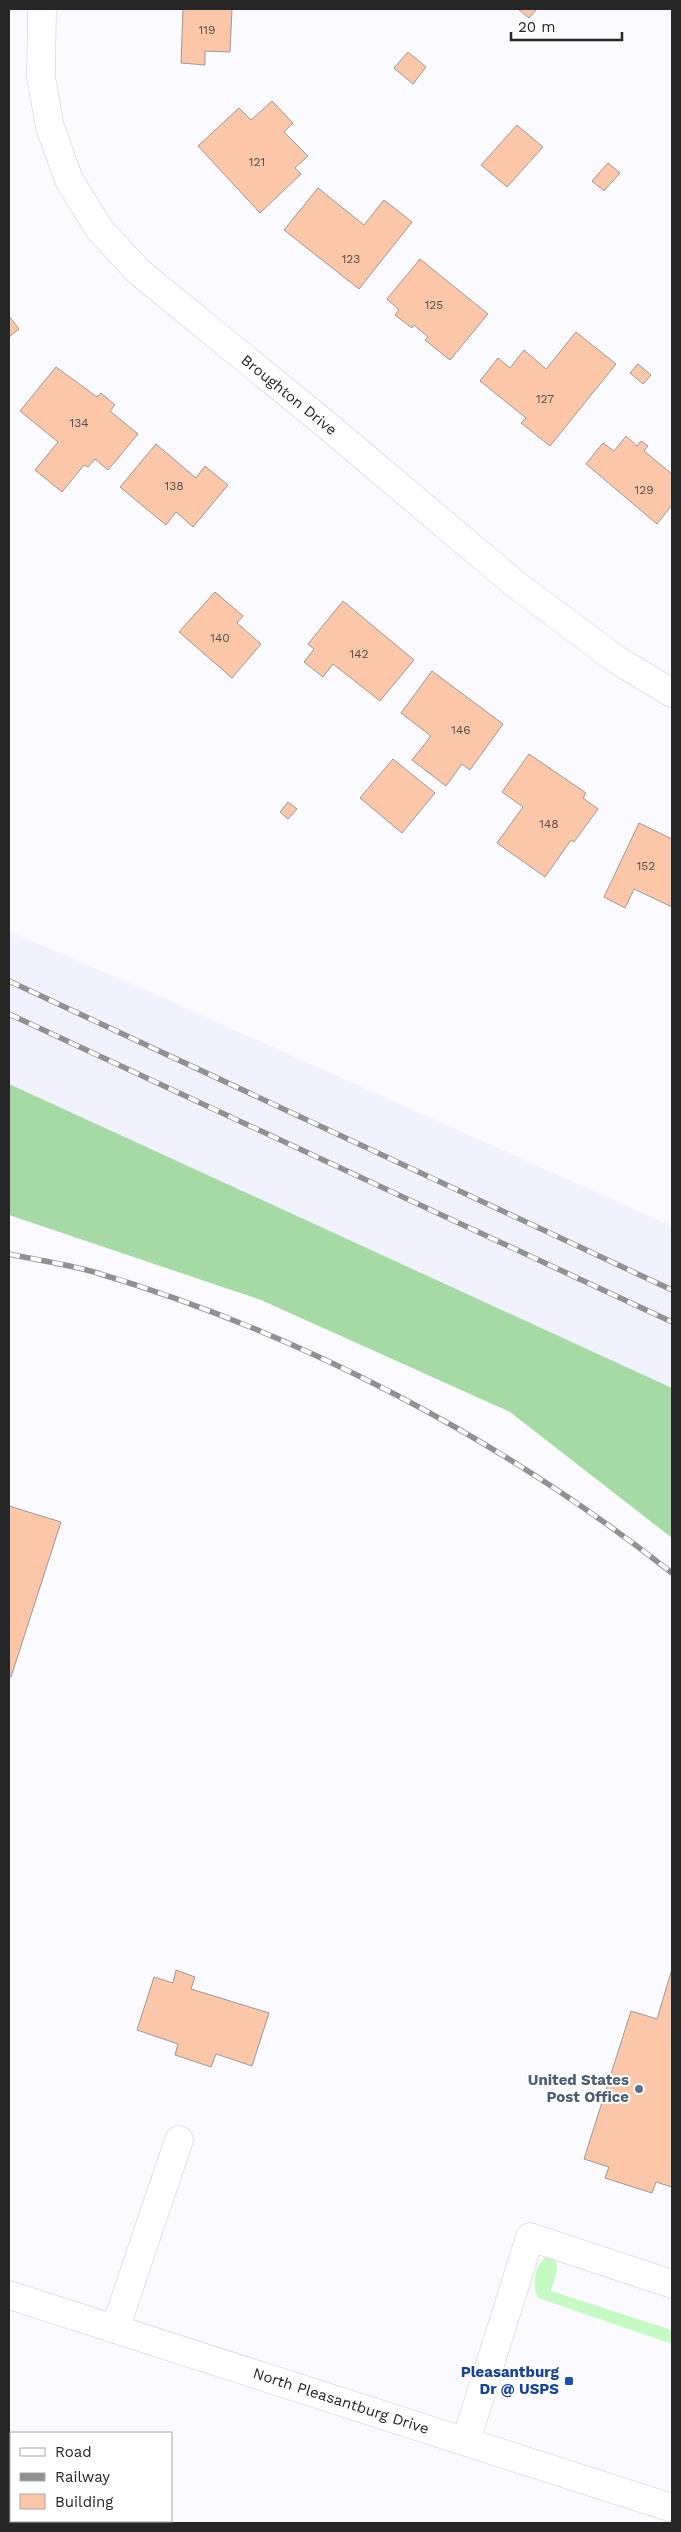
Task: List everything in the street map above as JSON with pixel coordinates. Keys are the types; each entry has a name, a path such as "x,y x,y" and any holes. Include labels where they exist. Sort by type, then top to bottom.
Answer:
{"street":[{"name":"Broughton Drive","path":"42,9 40,77 50,127 69,180 100,230 139,272 324,422 514,583 617,660 672,693"},
{"path":"115,2329 179,2140"},
{"path":"466,2442 530,2237 672,2284"},
{"name":"North Pleasantburg Drive","path":"9,2294 672,2507"}],"shaded area":[{"path":"9,931 137,986 672,1226 672,1388 9,1084"}],"green space":[{"path":"9,1084 672,1388 672,1538 510,1412 261,1300 9,1215"},
{"path":"546,2257 552,2258 556,2261 557,2265 551,2291 672,2330 672,2344 538,2298 535,2288 535,2276 539,2265"}],"building":[{"path":"183,9 232,9 230,52 205,51 205,65 181,63"},
{"path":"518,9 537,9 529,18"},
{"path":"408,52 426,67 413,84 394,68"},
{"path":"272,101 293,123 284,132 308,156 295,168 301,174 260,213 198,146 239,108 251,120"},
{"path":"517,125 543,147 507,187 481,165"},
{"path":"608,163 620,173 604,191 592,181"},
{"path":"318,188 364,225 384,200 412,222 359,289 284,230"},
{"path":"420,259 488,314 450,360 425,340 428,337 414,325 412,328 395,315 399,310 387,299"},
{"path":"9,316 19,329 9,337"},
{"path":"576,332 616,364 550,446 521,423 526,418 480,381 498,358 510,368 524,350 546,369"},
{"path":"638,364 651,375 643,384 630,373"},
{"path":"56,367 97,397 101,393 115,405 110,411 138,434 108,470 95,459 88,467 84,465 62,492 35,470 58,442 20,411"},
{"path":"626,436 637,446 641,441 648,446 644,451 672,474 672,505 657,524 586,464 603,443 614,451"},
{"path":"156,444 196,478 205,466 228,485 193,527 176,512 166,525 120,487"},
{"path":"215,592 243,616 237,623 261,644 232,678 179,632"},
{"path":"343,601 414,660 380,701 333,664 323,677 304,662 314,649 308,644"},
{"path":"432,671 503,724 470,770 462,764 446,786 412,760 431,736 401,713"},
{"path":"529,754 586,793 583,798 598,809 574,842 571,840 545,877 497,843 523,807 502,792"},
{"path":"393,759 435,793 402,833 360,798"},
{"path":"288,802 297,809 288,819 280,812"},
{"path":"639,823 672,839 672,907 634,889 625,908 604,897"},
{"path":"9,1506 61,1522 11,1677 9,1676"},
{"name":"United States Post Office","path":"672,1969 672,2187 656,2182 652,2193 605,2178 609,2167 584,2159 631,2011 657,2019"},
{"path":"176,1970 195,1977 191,1989 269,2013 252,2066 216,2054 211,2067 175,2055 178,2044 137,2030 154,1977 173,1983"}],"railway":[{"path":"9,981 672,1290"},
{"path":"9,1014 672,1322"},
{"path":"9,1254 83,1269 171,1297 248,1326 323,1359 469,1435 540,1478 607,1524 672,1573"}],"place":[{"name":"United States Post Office","path":"639,2089"},
{"name":"Pleasantburg Dr @ USPS","path":"569,2381"}]}
